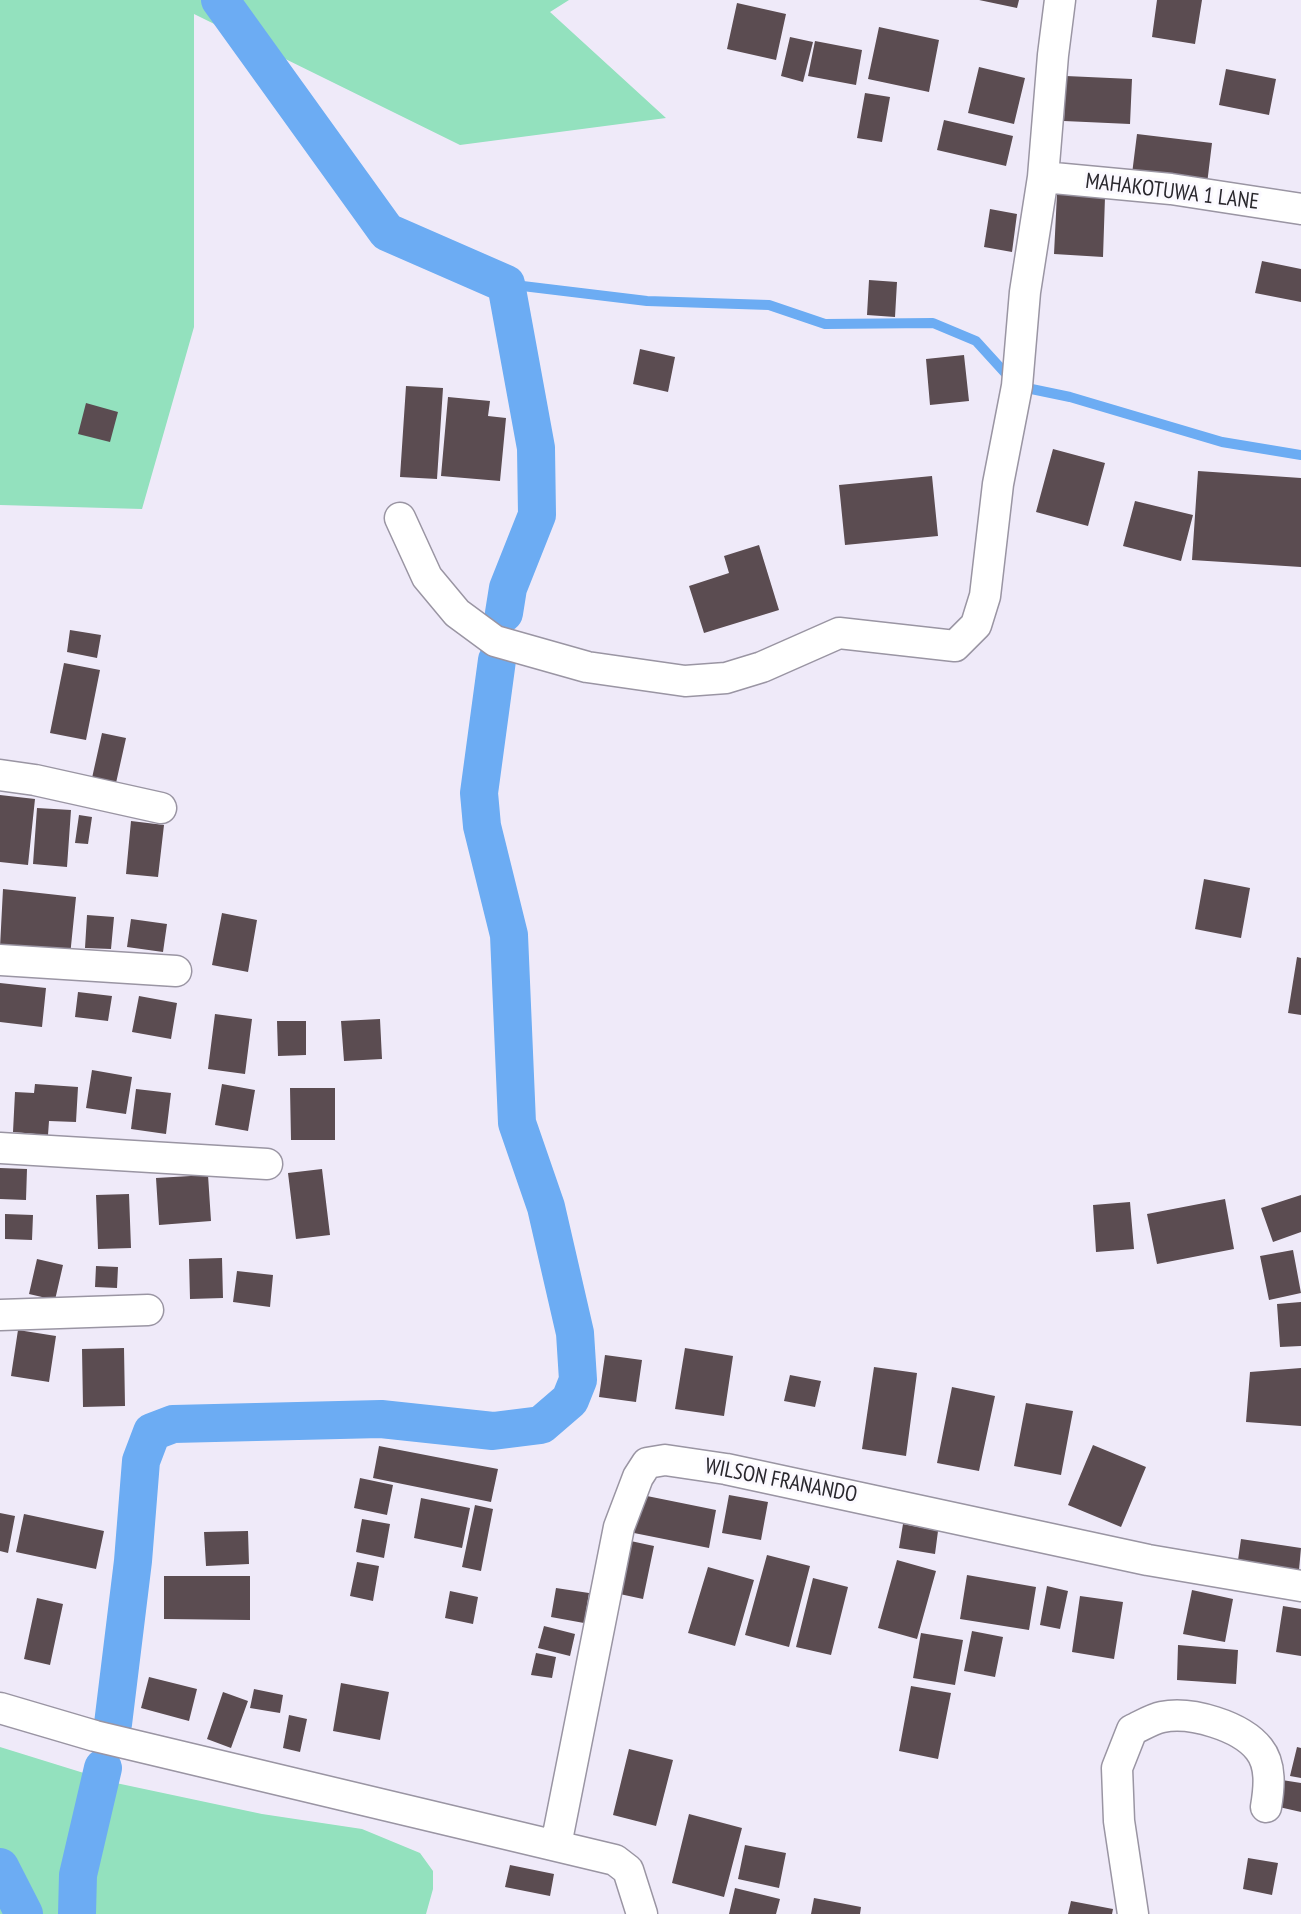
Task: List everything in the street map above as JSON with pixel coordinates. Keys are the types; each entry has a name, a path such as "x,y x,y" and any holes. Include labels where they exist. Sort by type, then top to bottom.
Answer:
{"street":[{"path":"400,518 427,577 457,613 495,641 587,667 685,681 726,678 762,667 839,633 955,645 976,625 986,596 998,484 1017,386 1025,292 1043,177 1060,0"},
{"name":"MAHAKOTUWA 1 LANE","path":"1043,177 1171,189 1301,208"},
{"path":"0,775 35,780 161,808"},
{"path":"0,960 176,971"},
{"path":"0,1148 267,1164"},
{"path":"0,1315 148,1310"},
{"name":"WILSON FRANANDO","path":"556,1845 619,1527 638,1477 646,1463 665,1460 726,1469 1071,1544 1301,1586"},
{"path":"0,1708 94,1737 615,1860 628,1870 640,1913"},
{"path":"1133,1914 1119,1821 1117,1768 1132,1730 1162,1717 1202,1719 1236,1730 1260,1750 1270,1782 1266,1807"}],"green space":[{"path":"0,0 569,0 550,12 666,118 460,145 194,14 194,327 142,509 0,505"},
{"path":"0,1747 116,1783 262,1814 362,1829 420,1853 433,1871 433,1889 426,1914 0,1914"}],"building":[{"path":"979,0 1019,0 1017,8"},
{"path":"1157,0 1202,0 1195,44 1152,37"},
{"path":"737,3 786,14 776,60 727,49"},
{"path":"879,27 939,40 929,92 868,79"},
{"path":"790,37 813,42 803,82 781,76"},
{"path":"815,41 862,50 856,85 808,76"},
{"path":"979,67 1025,78 1014,124 968,113"},
{"path":"1226,69 1276,79 1269,115 1219,105"},
{"path":"1066,76 1132,79 1130,124 1064,121"},
{"path":"865,93 890,97 882,142 857,138"},
{"path":"944,120 1013,136 1006,166 937,150"},
{"path":"1137,134 1212,143 1207,184 1132,174"},
{"path":"1057,194 1105,197 1103,257 1054,254"},
{"path":"990,209 1017,214 1012,252 984,247"},
{"path":"1262,261 1301,269 1301,302 1255,293"},
{"path":"869,280 897,282 895,317 867,315"},
{"path":"640,349 675,357 668,392 633,384"},
{"path":"964,355 969,401 930,405 926,359"},
{"path":"406,386 443,388 437,479 400,477"},
{"path":"448,397 490,401 488,416 506,418 500,481 441,476"},
{"path":"86,403 118,412 110,442 78,434"},
{"path":"1053,449 1105,463 1088,526 1036,512"},
{"path":"1198,471 1301,478 1301,567 1192,560"},
{"path":"932,476 938,536 845,545 839,485"},
{"path":"1135,501 1193,515 1181,561 1123,546"},
{"path":"759,545 779,610 704,633 689,586 729,573 724,556"},
{"path":"70,630 101,635 97,658 67,652"},
{"path":"64,663 100,670 86,740 50,733"},
{"path":"102,733 126,738 116,783 92,778"},
{"path":"0,795 35,799 28,865 0,862"},
{"path":"37,808 71,810 67,867 33,864"},
{"path":"79,815 92,817 88,844 75,843"},
{"path":"131,821 164,825 158,877 126,874"},
{"path":"1204,879 1250,888 1241,938 1195,929"},
{"path":"3,889 76,897 70,956 0,947"},
{"path":"222,913 257,920 248,972 212,965"},
{"path":"87,915 114,917 111,949 85,948"},
{"path":"131,919 167,924 163,952 127,947"},
{"path":"1297,957 1301,958 1301,1015 1288,1013"},
{"path":"0,983 46,988 42,1027 0,1022"},
{"path":"78,992 112,996 108,1021 75,1017"},
{"path":"139,996 177,1003 171,1039 132,1032"},
{"path":"215,1014 252,1019 245,1074 208,1069"},
{"path":"380,1019 382,1059 344,1061 341,1021"},
{"path":"277,1021 306,1021 306,1055 278,1056"},
{"path":"92,1070 132,1077 126,1114 86,1108"},
{"path":"35,1084 78,1087 76,1122 49,1121 48,1135 13,1132 15,1092 34,1093"},
{"path":"222,1084 255,1090 248,1131 215,1125"},
{"path":"290,1088 335,1088 335,1140 291,1140"},
{"path":"136,1089 171,1093 166,1134 131,1129"},
{"path":"0,1168 27,1169 26,1200 0,1199"},
{"path":"322,1169 330,1235 296,1239 288,1173"},
{"path":"208,1175 211,1221 159,1225 156,1178"},
{"path":"129,1194 131,1248 98,1249 96,1195"},
{"path":"1301,1195 1301,1232 1273,1242 1261,1208"},
{"path":"1225,1199 1234,1249 1157,1264 1147,1214"},
{"path":"1130,1202 1134,1249 1096,1252 1093,1205"},
{"path":"5,1214 33,1215 32,1240 5,1239"},
{"path":"1293,1250 1301,1293 1269,1300 1260,1256"},
{"path":"222,1258 223,1298 190,1299 189,1259"},
{"path":"37,1259 63,1265 55,1300 29,1294"},
{"path":"96,1266 118,1267 117,1288 95,1287"},
{"path":"237,1271 273,1275 270,1307 233,1302"},
{"path":"1301,1302 1301,1346 1280,1347 1277,1304"},
{"path":"18,1330 56,1336 49,1382 11,1376"},
{"path":"124,1348 125,1406 83,1407 82,1349"},
{"path":"685,1348 733,1356 724,1416 675,1409"},
{"path":"605,1355 642,1360 636,1402 599,1397"},
{"path":"874,1367 917,1373 906,1456 862,1449"},
{"path":"1301,1368 1301,1426 1246,1422 1250,1372"},
{"path":"790,1375 821,1381 815,1407 784,1401"},
{"path":"952,1387 995,1396 979,1471 937,1463"},
{"path":"1026,1403 1073,1411 1061,1475 1014,1466"},
{"path":"1093,1445 1146,1467 1121,1527 1068,1505"},
{"path":"379,1446 498,1469 491,1502 373,1478"},
{"path":"360,1478 393,1485 387,1515 354,1508"},
{"path":"642,1495 716,1510 709,1548 634,1533"},
{"path":"729,1495 768,1502 761,1540 722,1533"},
{"path":"421,1498 470,1508 462,1548 414,1538"},
{"path":"475,1505 493,1509 481,1571 462,1567"},
{"path":"0,1513 15,1516 8,1553 0,1551"},
{"path":"24,1514 104,1531 96,1569 16,1552"},
{"path":"362,1519 390,1524 384,1558 356,1552"},
{"path":"903,1524 938,1531 935,1554 899,1548"},
{"path":"248,1531 249,1564 206,1566 204,1532"},
{"path":"1241,1539 1301,1548 1299,1570 1238,1560"},
{"path":"626,1540 654,1546 643,1599 615,1593"},
{"path":"767,1555 810,1566 789,1647 745,1635"},
{"path":"897,1560 936,1571 917,1639 878,1628"},
{"path":"357,1562 379,1566 373,1601 350,1596"},
{"path":"708,1567 754,1580 735,1646 688,1633"},
{"path":"967,1575 1036,1587 1029,1630 960,1619"},
{"path":"164,1576 250,1576 250,1620 164,1619"},
{"path":"813,1578 848,1587 831,1655 796,1647"},
{"path":"1047,1586 1068,1591 1060,1629 1040,1625"},
{"path":"556,1588 589,1593 584,1623 551,1617"},
{"path":"1192,1590 1233,1599 1225,1642 1183,1634"},
{"path":"450,1591 478,1597 473,1624 445,1618"},
{"path":"1080,1596 1123,1602 1114,1659 1072,1652"},
{"path":"37,1598 63,1604 50,1665 24,1659"},
{"path":"1283,1606 1301,1609 1301,1656 1276,1652"},
{"path":"544,1626 575,1634 570,1656 538,1648"},
{"path":"972,1631 1003,1637 995,1677 964,1671"},
{"path":"921,1633 963,1640 955,1685 913,1678"},
{"path":"1178,1645 1238,1650 1236,1684 1177,1680"},
{"path":"536,1653 556,1657 552,1678 531,1675"},
{"path":"149,1677 197,1689 189,1721 141,1708"},
{"path":"341,1683 389,1692 380,1740 333,1731"},
{"path":"911,1686 951,1693 938,1759 899,1751"},
{"path":"254,1689 283,1695 280,1713 250,1708"},
{"path":"223,1692 248,1701 231,1748 207,1739"},
{"path":"289,1715 307,1719 300,1752 283,1748"},
{"path":"1297,1747 1301,1748 1301,1778 1290,1776"},
{"path":"629,1749 673,1760 656,1826 613,1815"},
{"path":"1282,1780 1301,1783 1301,1812 1279,1807"},
{"path":"689,1814 742,1828 724,1897 672,1883"},
{"path":"745,1845 786,1853 779,1888 738,1879"},
{"path":"1248,1858 1278,1863 1272,1895 1243,1889"},
{"path":"510,1865 554,1874 550,1896 505,1887"},
{"path":"735,1888 780,1899 776,1914 729,1914"},
{"path":"814,1898 861,1907 860,1914 811,1914"},
{"path":"1071,1901 1113,1909 1112,1914 1068,1914"}],"waterway":[{"path":"220,0 387,232 506,284 536,448 537,515 508,588 504,613"},
{"path":"506,284 647,301 769,305 825,324 933,323 976,341 1017,386 1070,397 1222,442 1301,455"},
{"path":"113,1724 133,1561 141,1461 152,1432 173,1424 381,1419 493,1431 541,1425 570,1400 578,1380 575,1333 546,1207 517,1123 509,935 482,826 479,793 497,660"},
{"path":"77,1914 78,1875 103,1768"},
{"path":"0,1867 24,1914"}]}
